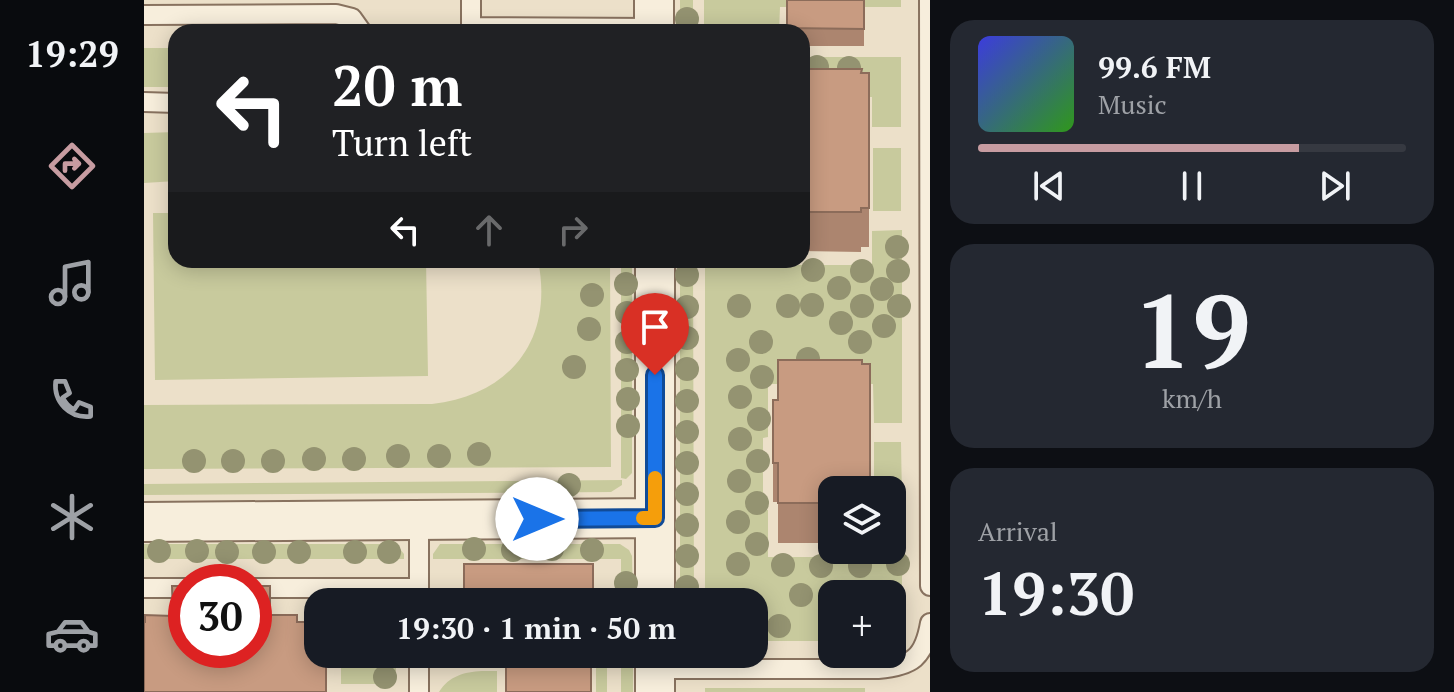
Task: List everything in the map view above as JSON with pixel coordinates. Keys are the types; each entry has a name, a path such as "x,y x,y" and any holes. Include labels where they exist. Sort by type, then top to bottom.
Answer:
{"street":[{"path":"655,268 655,588"},
{"path":"144,522 655,518"}],"lane":[{"path":"471,0 471,24"},
{"path":"929,0 930,586"},
{"path":"144,15 336,14 352,18 356,24"},
{"path":"581,24 654,20"},
{"path":"144,102 168,103"},
{"path":"419,520 419,588"},
{"path":"144,588 168,588"},
{"path":"272,589 304,590"},
{"path":"655,672 900,667 915,658 927,642 930,623"},
{"path":"419,668 419,692"}],"green space":[{"path":"680,0 693,0 693,24 680,24"},
{"path":"704,0 901,0 901,7 780,7 779,24 704,24"},
{"path":"144,48 168,48 168,87 144,87"},
{"path":"810,57 901,57 901,127 872,127 872,97 810,97"},
{"path":"168,132 168,182 144,183 144,133"},
{"path":"873,148 901,148 901,211 873,211"},
{"path":"153,213 168,213 168,268 426,268 428,376 155,380"},
{"path":"902,230 902,423 874,423 873,384 768,384 768,437 763,438 763,509 768,510 768,557 818,557 818,564 902,564 902,580 818,580 818,641 768,641 768,588 705,588 705,268 872,265 872,231"},
{"path":"539,268 610,268 611,467 144,469 144,405 432,404 484,389 521,358 532,338 539,315"},
{"path":"621,268 632,268 632,473 626,479 621,478"},
{"path":"680,268 693,268 694,588 680,588"},
{"path":"874,442 901,442 902,476 874,476"},
{"path":"622,480 622,485 611,492 144,495 144,484"},
{"path":"144,544 396,544 404,559 144,559"},
{"path":"440,544 620,544 632,556 633,588 621,588 621,559 433,559"},
{"path":"341,668 396,668 392,680 383,684 341,684"},
{"path":"596,668 607,668 607,692 596,692"},
{"path":"621,668 633,668 633,692 621,692"},
{"path":"497,671 497,692 439,692 447,682 458,676"},
{"path":"705,688 865,688 865,692 705,692"}],"building":[{"path":"787,0 864,0 864,29 810,28 810,24 787,24"},
{"path":"810,69 862,69 861,73 869,73 869,208 861,208 861,212 810,212"},
{"path":"778,360 862,360 862,364 870,364 870,476 818,476 818,503 778,503 778,463 773,463 773,400 778,400"},
{"path":"464,564 593,564 593,588 464,588"},
{"path":"145,615 168,616 168,668 272,668 272,615 297,615 297,622 304,622 304,668 326,668 326,692 144,692"},
{"path":"506,668 591,668 591,692 506,692"}],"slow traffic":[{"path":"643,518 655,518 655,478"}],"route":[{"path":"537,519 655,518 655,375"}]}
